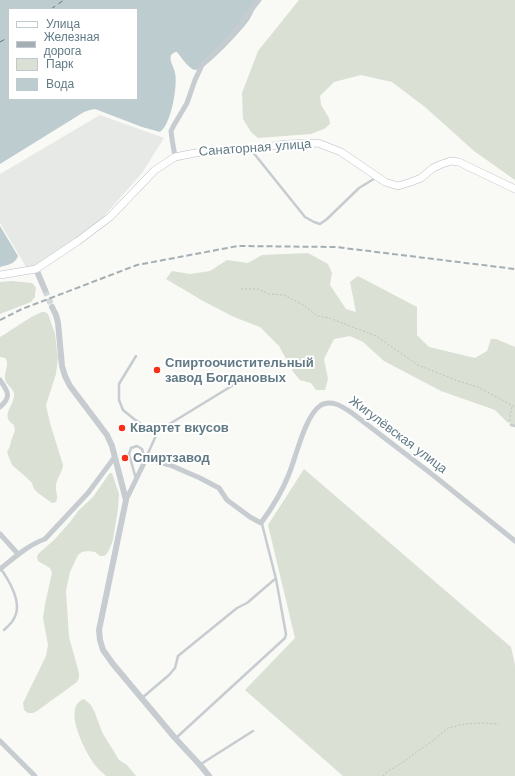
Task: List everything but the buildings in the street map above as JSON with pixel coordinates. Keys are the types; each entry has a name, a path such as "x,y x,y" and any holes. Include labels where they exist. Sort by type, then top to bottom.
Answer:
{"main road":[{"name":"Санаторная улица","path":"36,269 78,241 110,217 155,170 175,157 195,152 251,149 286,144 318,143 341,152 385,182 398,186 421,178 433,168 452,161 459,162 515,189"},
{"path":"0,275 36,269"}],"street":[{"path":"175,157 172,131 187,103 202,65 230,37 258,0"},
{"path":"36,269 45,290"},
{"path":"52,307 58,323 62,366 65,376 70,386 107,435 112,446 126,500"},
{"path":"0,380 6,389 8,397 7,401 0,407"},
{"name":"Жигулёвская улица","path":"261,523 273,506 289,475 306,426 314,410 322,404 330,402 340,405 352,413 433,475 515,541"},
{"path":"0,569 18,554 36,542 45,539 88,493 114,458"},
{"path":"209,776 113,664 103,650 99,630 126,500 145,461 154,461 170,465 219,488 227,500 261,523"},
{"path":"0,534 18,554"},
{"path":"0,740 35,776"}],"lane":[{"path":"251,149 305,217 320,224 359,188 377,177"},
{"path":"136,356 119,384 119,400 123,410 134,419 150,430 158,431"},
{"path":"145,461 158,431 248,376"},
{"path":"511,425 515,426"},
{"path":"136,479 129,454 131,448 137,446 142,449 145,461"},
{"path":"176,738 285,638 286,634 276,579 261,523"},
{"path":"0,569 9,581 17,605 14,620 4,630"},
{"path":"142,698 175,668 178,656 237,608 247,603 276,579"},
{"path":"200,765 253,731"}],"path":[{"path":"241,289 258,289 269,294 284,295 305,306 317,316 329,318 376,336 418,364 458,381 478,387 515,407"},
{"path":"511,425 510,416 512,406"},
{"path":"383,776 385,773 430,743 448,728 465,724 499,724"}],"shaded area":[{"path":"100,115 164,138 142,173 97,224 46,261 28,270 0,223 0,174"}],"green space":[{"path":"299,0 515,0 515,180 474,151 425,107 392,82 361,75 334,82 320,96 321,105 329,118 330,124 324,129 311,134 258,138 251,132 243,119 242,93 258,51"},
{"path":"308,253 328,264 332,273 330,285 346,309 356,312 350,282 358,276 417,307 417,335 429,347 475,358 487,351 491,339 496,339 515,347 515,426 507,422 495,410 441,391 384,361 363,342 350,336 334,339 324,359 328,379 325,390 316,390 311,383 300,380 294,373 279,346 260,327 234,317 166,279 172,271 190,274 210,271 227,260 248,263 262,255"},
{"path":"12,281 32,283 36,288 35,297 31,302 0,314 0,282"},
{"path":"42,312 48,314 55,334 58,358 56,374 46,405 63,465 56,483 57,500 56,502 52,503 38,493 34,489 32,483 12,465 8,455 7,452 15,430 14,425 8,418 8,411 14,394 13,390 5,379 7,361 5,358 0,357 0,337 36,314"},
{"path":"304,469 511,647 515,665 515,776 343,776 245,690 295,638 268,525"},
{"path":"111,473 119,494 113,540 106,555 100,556 95,552 88,551 82,552 78,555 70,572 66,591 69,637 79,678 77,682 37,711 28,713 24,710 23,703 46,656 48,645 43,618 52,573 50,568 38,561 38,554 55,539 79,510 93,497"},
{"path":"84,699 91,705 102,732 119,760 127,765 136,776 106,776 95,765 86,751 75,720 75,711 78,704"}],"water":[{"path":"0,0 258,0 252,15 245,25 224,49 200,69 195,70 190,67 177,52 171,55 176,79 173,104 167,122 160,132 142,127 95,109 84,112 0,164"},
{"path":"0,226 18,256 13,262 0,267"}],"ferry route":[{"path":"52,8 64,0"},
{"path":"0,42 8,38"}],"tunnel":[{"path":"45,290 52,307"}],"railway":[{"path":"0,320 22,309 137,265 238,246 336,247 515,269"}],"place":[{"name":"Спиртоочистительный завод Богдановых","path":"157,370"},
{"name":"Квартет вкусов","path":"122,428"},
{"name":"Спиртзавод","path":"125,458"}]}
